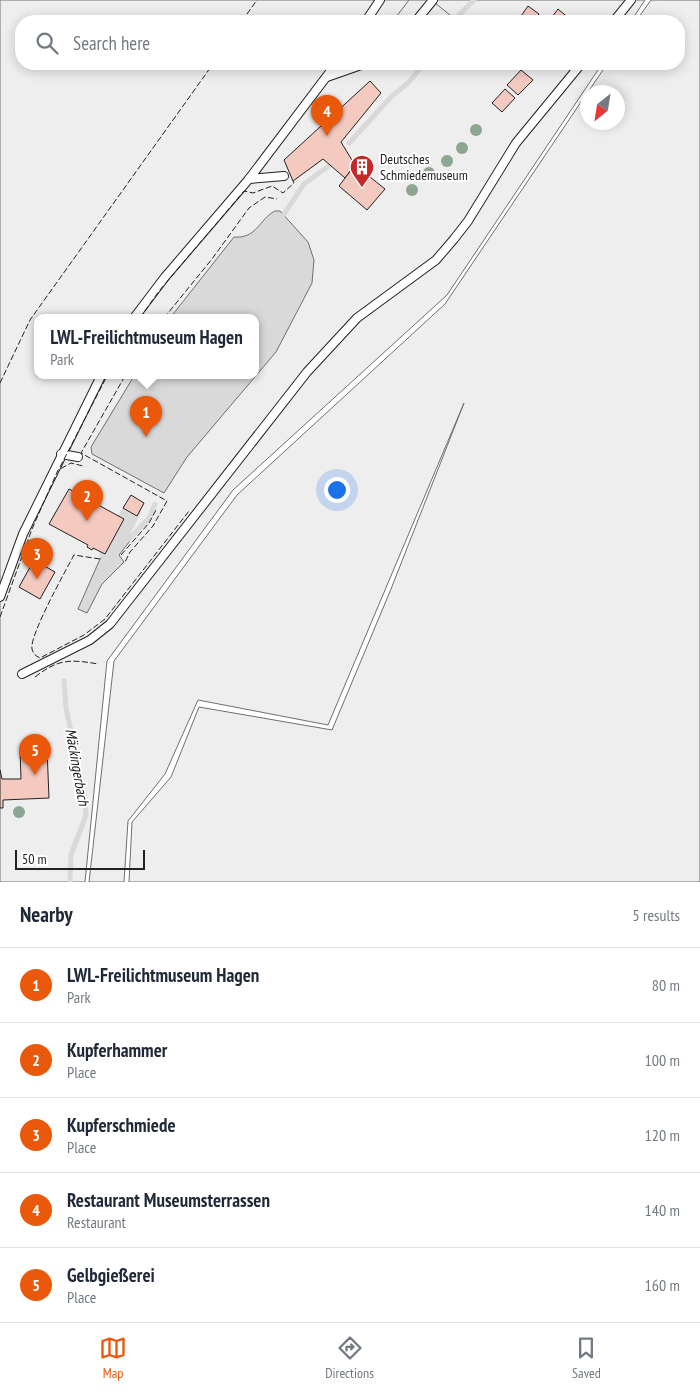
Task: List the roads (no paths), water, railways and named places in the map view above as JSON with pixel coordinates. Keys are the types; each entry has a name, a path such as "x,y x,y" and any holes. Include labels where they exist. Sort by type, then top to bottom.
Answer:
{"lane":[{"path":"370,15 380,0"},
{"path":"421,15 433,0"},
{"path":"619,15 631,0"},
{"path":"137,314 164,276 248,179 332,70"},
{"path":"327,77 347,70"},
{"path":"22,674 90,640 110,624 307,372 357,318 436,260 454,239 468,221 516,143 576,70"},
{"path":"248,179 284,176"},
{"path":"0,596 24,534 61,454 99,379"},
{"path":"61,454 78,457"}],"waterway":[{"name":"Mäckingerbach","path":"459,15 474,0"},
{"name":"Mäckingerbach","path":"349,143 419,70"},
{"name":"Mäckingerbach","path":"284,214 304,184 330,165"},
{"name":"Mäckingerbach","path":"129,539 149,518 155,504"},
{"path":"109,552 131,512"},
{"name":"Mäckingerbach","path":"64,681 66,708 85,797 86,815 71,855 70,882"}],"place":[{"name":"Restaurant Museumsterrassen","path":"327,136"},
{"name":"Deutsches Schmiedemuseum","path":"362,188"},
{"name":"LWL-Freilichtmuseum Hagen","path":"146,437"},
{"name":"Kupferhammer","path":"87,521"},
{"name":"Kupferschmiede","path":"37,579"},
{"name":"Gelbgießerei","path":"35,775"}]}
